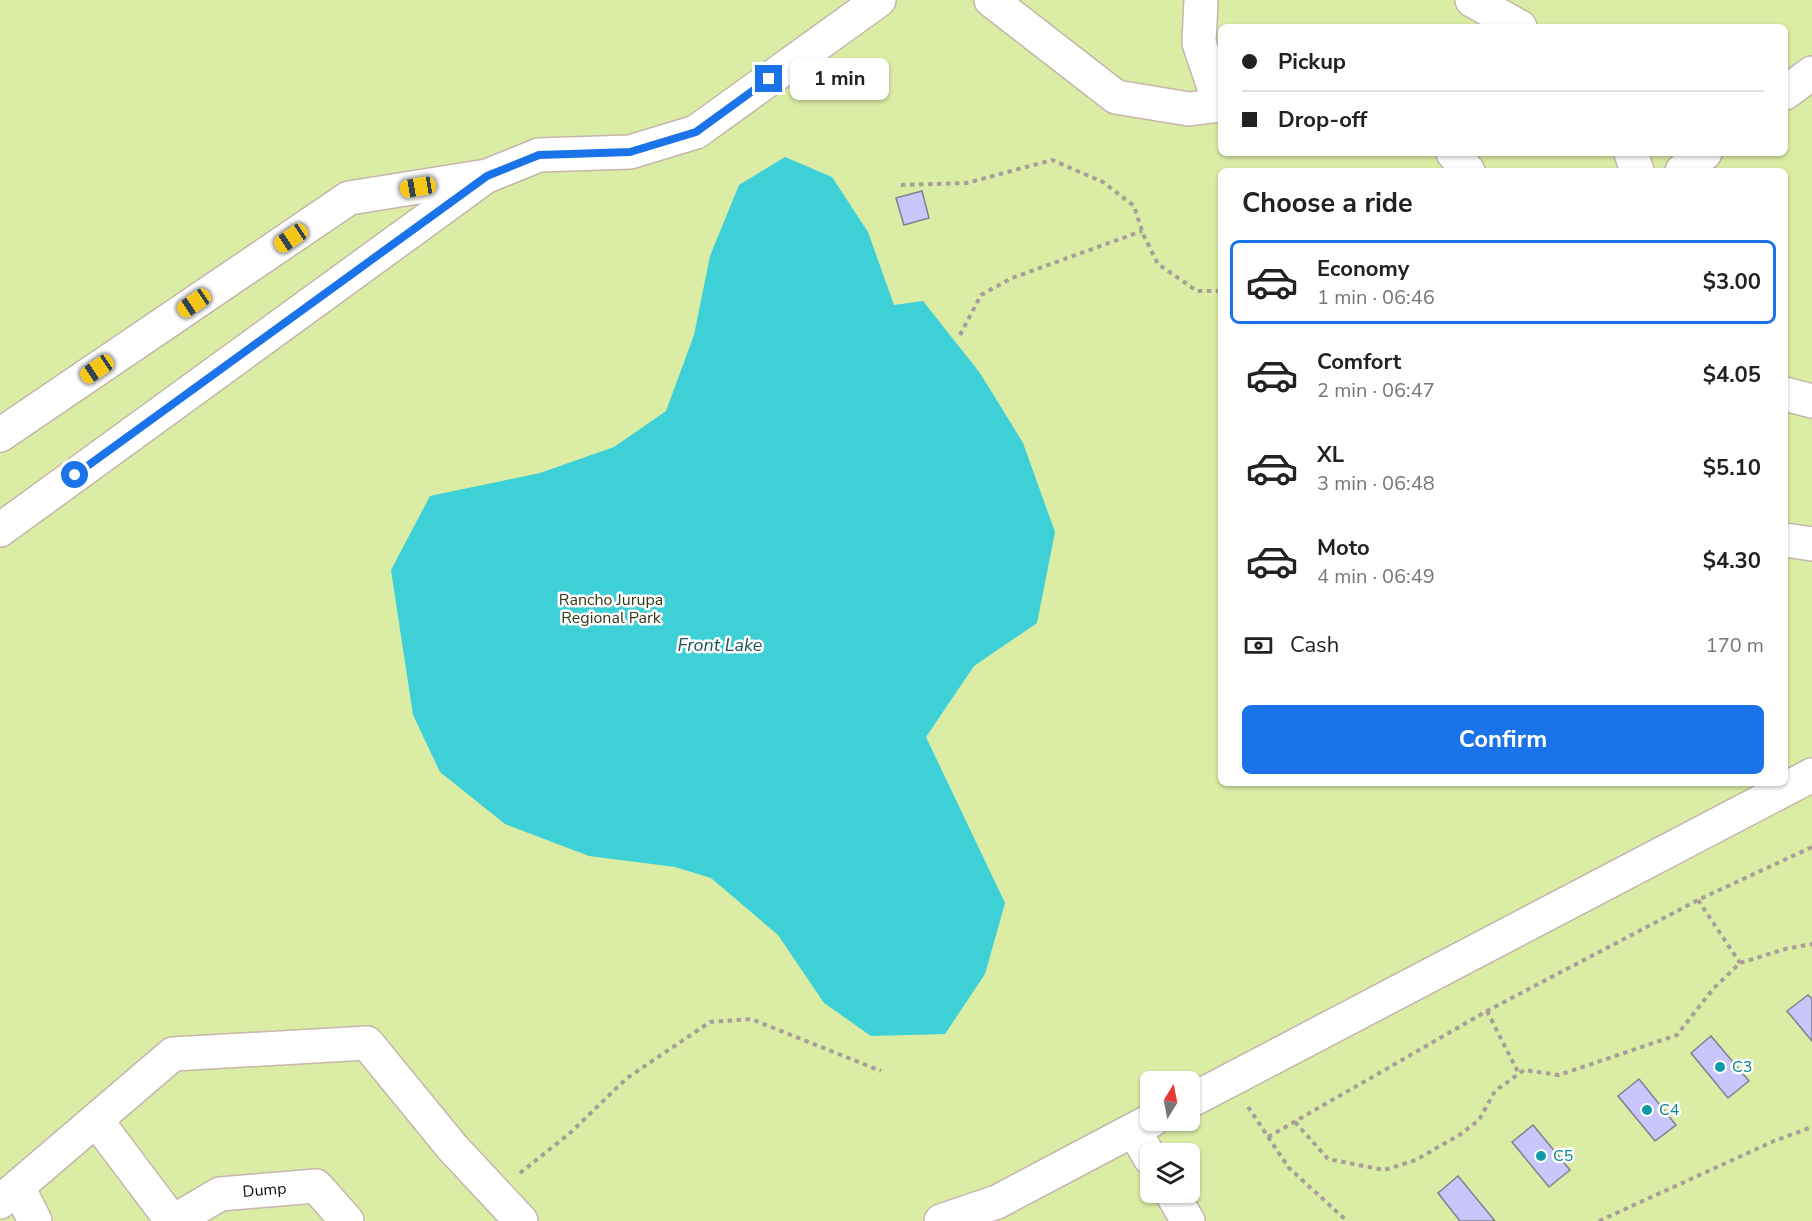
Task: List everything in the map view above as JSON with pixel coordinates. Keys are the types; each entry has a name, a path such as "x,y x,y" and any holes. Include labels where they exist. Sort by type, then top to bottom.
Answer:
{"lane":[{"path":"0,435 349,198 487,176 539,155 630,152 696,132 879,0"},
{"path":"991,0 1116,97 1189,109 1218,105"},
{"path":"1201,0 1199,43 1218,99"},
{"path":"1472,0 1516,24"},
{"path":"1788,91 1812,73"},
{"path":"1456,156 1466,168"},
{"path":"1686,168 1701,156"},
{"path":"0,530 487,176"},
{"path":"1788,395 1812,400"},
{"path":"1788,540 1812,544"},
{"path":"1200,1096 1812,775"},
{"path":"35,1221 9,1194 173,1054 366,1042 452,1147 512,1210"},
{"path":"96,1120 173,1221"},
{"path":"941,1221 999,1211 1140,1127"},
{"name":"Dump","path":"173,1221 220,1194 316,1186 347,1221"},
{"path":"1177,1203 1188,1221"}],"path":[{"path":"901,185 967,183 1052,160 1103,182 1134,206 1142,231 1158,264 1197,291 1218,291"},
{"path":"960,335 981,296 1012,278 1142,231"},
{"path":"1268,1137 1487,1011 1698,900 1812,847"},
{"path":"1698,900 1740,963"},
{"path":"1295,1122 1328,1160 1384,1170 1416,1160 1461,1134 1479,1120 1495,1092 1524,1070 1558,1075 1677,1035 1713,989 1740,963 1785,949 1812,944"},
{"path":"1487,1011 1519,1074"},
{"path":"512,1210 512,1180 570,1133 627,1078 710,1022 751,1019 881,1071"},
{"path":"1229,1080 1289,1168 1347,1221"},
{"path":"1599,1221 1774,1141 1812,1127"}],"green space":[{"name":"Rancho Jurupa Regional Park","path":"0,0 1812,0 1812,1221 0,1221"}],"water":[{"name":"Front Lake","path":"785,157 832,177 868,232 894,305 923,301 980,373 1023,443 1055,532 1037,623 974,666 926,737 1005,903 985,974 945,1034 871,1036 824,1003 778,935 711,878 675,867 589,856 505,824 440,772 413,715 391,570 430,496 540,473 614,447 666,411 694,335 710,256 739,185"}],"building":[{"path":"922,191 929,218 904,225 896,198"},
{"path":"1808,995 1812,999 1812,1041 1787,1011"},
{"name":"C3","path":"1711,1036 1749,1081 1728,1098 1691,1053"},
{"name":"C4","path":"1639,1079 1676,1125 1655,1141 1618,1096"},
{"name":"C5","path":"1533,1125 1570,1170 1549,1187 1512,1142"},
{"path":"1458,1176 1495,1221 1460,1221 1438,1193"}],"place":[{"name":"C3","path":"1720,1067"},
{"name":"C4","path":"1647,1110"},
{"name":"C5","path":"1541,1156"}],"route":[{"path":"75,475 487,176 539,155 630,152 696,132 769,79"}]}
